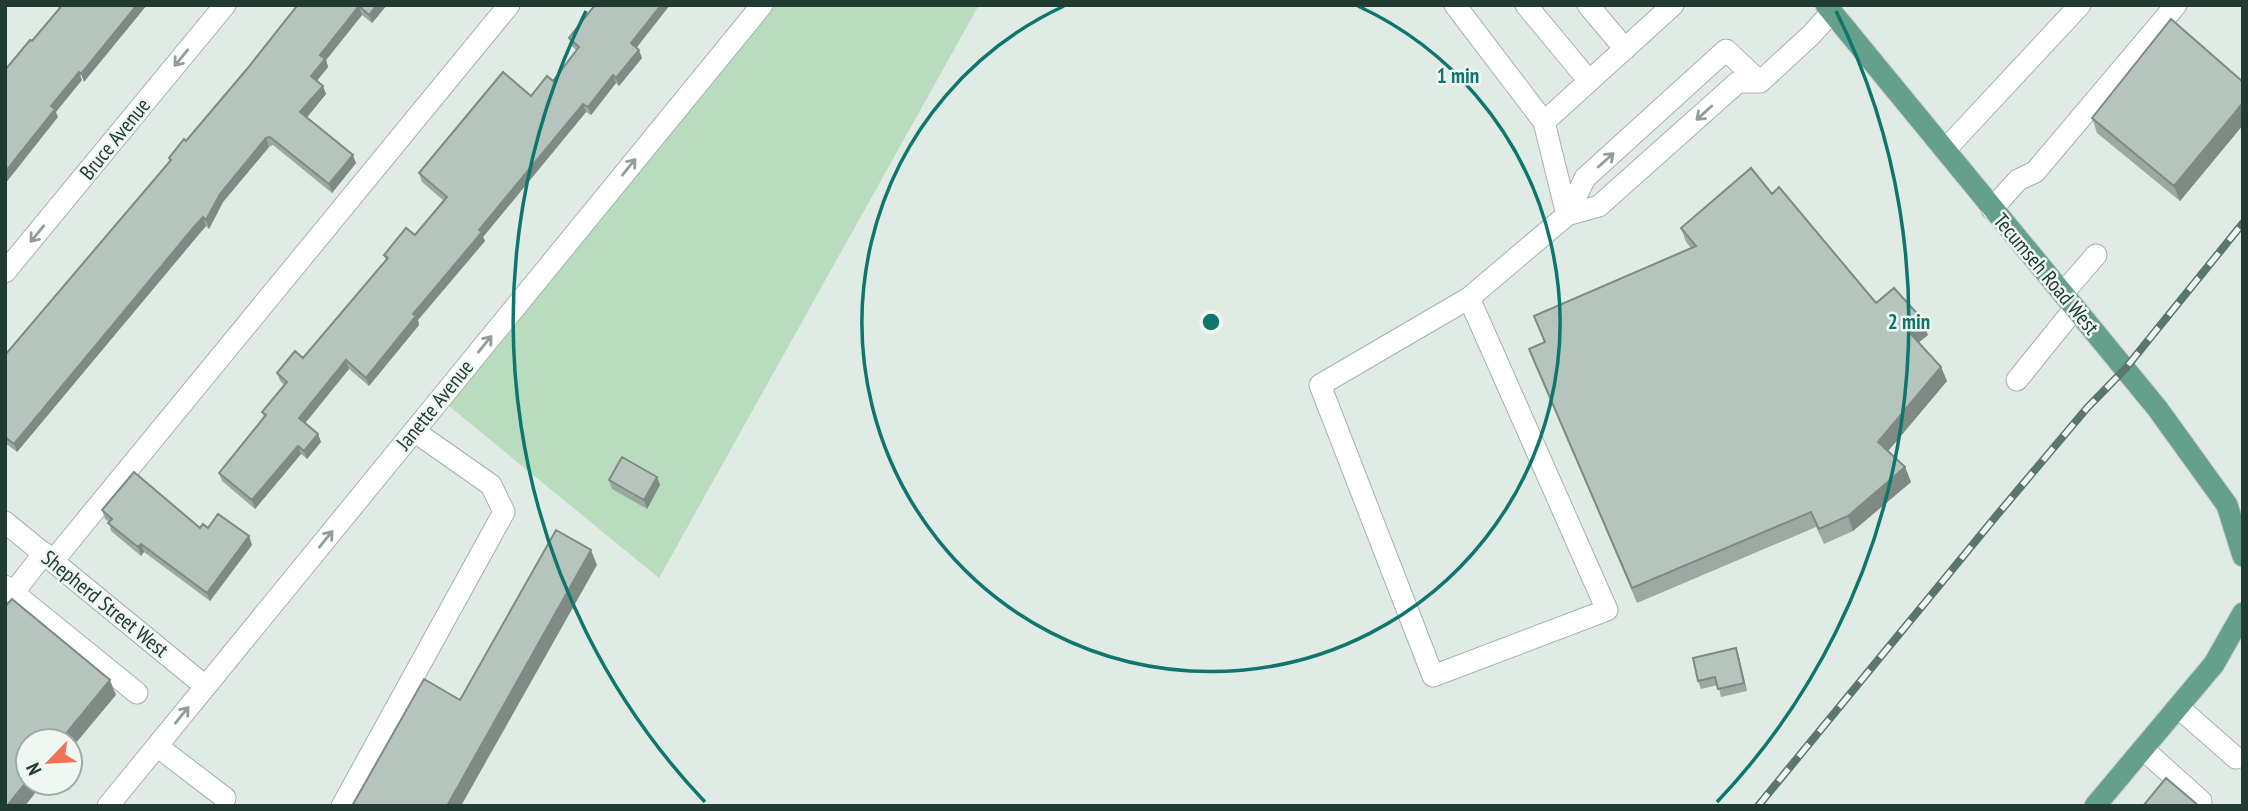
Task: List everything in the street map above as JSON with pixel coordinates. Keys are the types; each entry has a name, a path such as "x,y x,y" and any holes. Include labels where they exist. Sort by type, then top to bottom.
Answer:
{"main road":[{"name":"Tecumseh Road West","path":"1829,9 2157,408 2227,505 2243,556"},
{"path":"2095,806 2214,664 2243,613"}],"street":[{"name":"Bruce Avenue","path":"5,272 225,5"},
{"path":"137,693 9,589 48,557 509,5"},
{"name":"Janette Avenue","path":"108,806 762,5"},
{"path":"1455,5 1544,122 1566,215"},
{"path":"1526,5 1589,81"},
{"path":"1588,5 1625,49"},
{"path":"1544,122 1672,5"},
{"path":"1945,150 2080,5"},
{"path":"1992,209 2018,180 2035,172 2176,5"},
{"path":"1566,215 1599,206 1738,82 1760,82 1810,36 1829,9"},
{"path":"1469,298 1607,610 1433,676 1320,385 1469,298 1566,215 1586,178 1726,50 1760,82"},
{"path":"2017,380 2096,255"},
{"path":"342,806 505,512 491,485 414,431"},
{"name":"Shepherd Street West","path":"5,522 205,686"},
{"path":"2178,707 2236,758"},
{"path":"157,746 225,798"},
{"path":"2143,749 2201,801"}],"green space":[{"path":"776,5 979,5 659,578 444,402"}],"building":[{"path":"58,5 137,5 51,106 55,109 5,172 5,70 60,8"},
{"path":"294,5 377,5 369,15 359,6 320,55 325,59 311,76 323,86 300,112 353,155 329,184 270,137 266,138 220,194 206,220 203,217 193,228 14,444 5,437 5,355 171,160 169,158 184,139 186,141 247,69 296,7"},
{"path":"595,5 661,5 631,43 639,50 616,78 613,75 588,107 583,104 479,230 482,232 413,314 416,316 366,378 346,360 299,418 318,434 304,451 298,446 252,500 219,473 266,415 262,412 287,382 277,373 295,351 303,358 388,258 384,255 406,228 415,235 447,197 419,173 503,72 531,96 547,76 553,81 579,47 569,38"},
{"path":"2171,19 2243,82 2243,103 2174,186 2092,118"},
{"path":"1751,168 1772,194 1779,187 1876,303 1894,288 1923,320 1908,331 1941,367 1878,442 1905,467 1848,516 1819,529 1811,512 1632,588 1529,349 1545,342 1534,316 1696,246 1681,228"},
{"path":"622,457 657,477 644,500 609,480"},
{"path":"134,472 200,528 203,524 208,528 218,514 249,536 207,593 141,544 138,547 108,523 112,519 102,510"},
{"path":"556,530 591,550 447,806 352,806 424,679 460,700"},
{"path":"12,599 110,680 71,727 14,727 14,797 7,806 5,806 5,607"},
{"path":"1736,648 1744,683 1718,689 1715,677 1698,681 1693,658"},
{"path":"2166,778 2199,806 2143,806"}],"railway":[{"path":"1758,806 1997,515 2087,408 2125,369 2243,223"}]}
